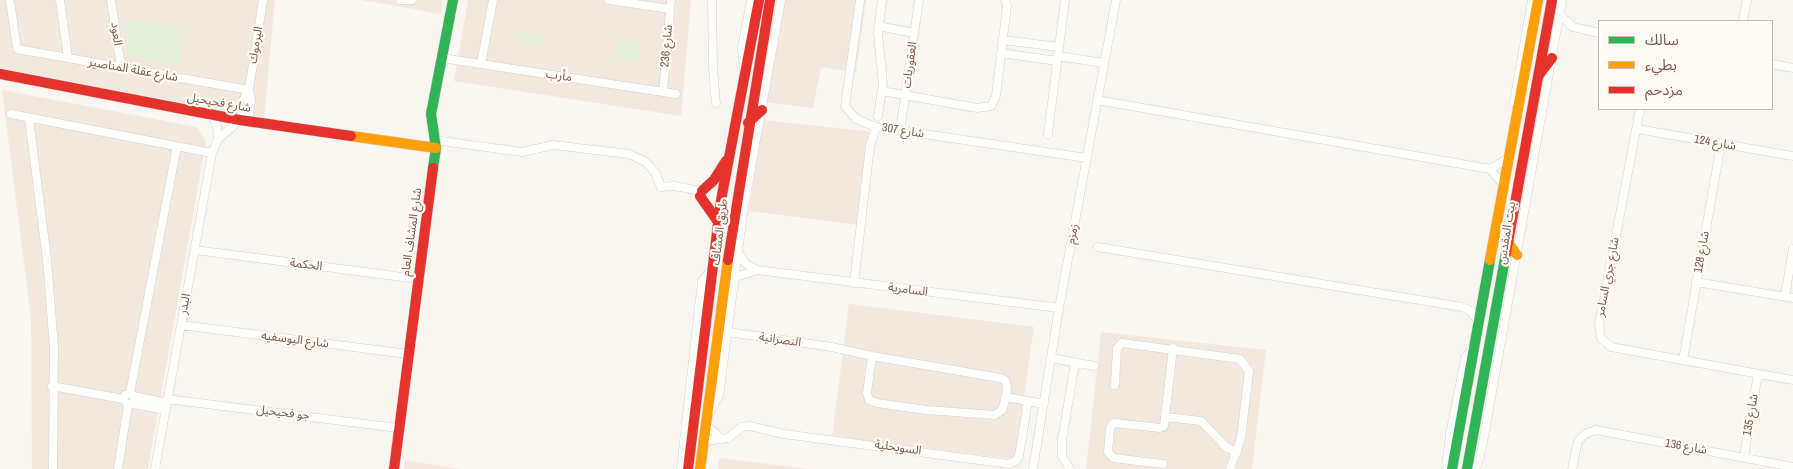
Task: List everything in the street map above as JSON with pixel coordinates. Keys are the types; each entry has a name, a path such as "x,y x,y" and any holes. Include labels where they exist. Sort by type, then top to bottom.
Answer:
{"street":[{"name":"شارع عقلة المناصير","path":"10,0 17,49 249,90"},
{"path":"60,0 68,58"},
{"name":"العود","path":"111,0 120,67"},
{"name":"اليرموك","path":"244,120 264,0"},
{"path":"400,0 412,0"},
{"name":"شارع المشاف العام","path":"394,469 418,279 427,226 435,144 431,114 453,0"},
{"path":"481,64 493,0"},
{"path":"609,0 670,9"},
{"name":"شارع 236","path":"662,92 671,0"},
{"path":"712,0 713,68 716,103"},
{"name":"طريق المشاف","path":"745,73 742,48 751,0"},
{"name":"طريق المشاف","path":"688,469 722,198 759,0"},
{"name":"طريق المشاف","path":"700,469 748,123 770,0"},
{"path":"709,413 719,396 743,213 781,0"},
{"path":"860,0 845,106 856,118 876,127"},
{"path":"878,116 882,91 878,26 882,0"},
{"name":"العقوريات","path":"900,131 919,0"},
{"path":"882,91 987,108 996,100 1003,40 1005,0"},
{"path":"1048,134 1065,0"},
{"name":"زمزم","path":"1033,469 1059,308 1116,0"},
{"name":"بيت المقدس","path":"1452,469 1493,252 1532,0"},
{"name":"بيت المقدس","path":"1493,252 1491,238 1500,182 1512,133 1538,0"},
{"name":"بيت المقدس","path":"1467,469 1552,0"},
{"name":"بيت المقدس","path":"1476,469 1482,448 1504,318 1517,255 1520,226 1562,0"},
{"path":"1743,20 1747,0"},
{"path":"1560,15 1573,27 1598,32"},
{"path":"878,26 914,33"},
{"path":"1556,36 1573,27"},
{"path":"1003,40 1104,63"},
{"path":"1001,53 1058,54"},
{"name":"مأرب","path":"442,58 676,94"},
{"path":"1538,78 1552,58"},
{"path":"1773,64 1793,68"},
{"name":"شارع فحيحيل","path":"0,74 211,115 435,144"},
{"path":"1098,100 1490,169 1504,161"},
{"path":"748,123 762,110"},
{"name":"شارع جري السامر","path":"1640,110 1599,332 1602,338 1611,347 1793,380"},
{"path":"11,114 212,153"},
{"path":"211,115 217,126 218,139"},
{"path":"29,118 47,260 54,348 52,386 53,469"},
{"name":"البدر","path":"155,469 212,153 218,139 244,120"},
{"name":"شارع 307","path":"854,283 870,146 876,127 1087,158"},
{"name":"شارع 124","path":"1637,129 1793,156"},
{"path":"435,144 522,152 553,145 629,154 639,158 652,168 661,187 722,198"},
{"name":"شارع 128","path":"1682,360 1721,144"},
{"path":"118,469 177,146"},
{"path":"701,194 714,180 730,156"},
{"path":"1490,169 1500,182"},
{"path":"701,194 719,222"},
{"path":"1508,242 1517,255"},
{"path":"1098,247 1457,306 1470,311 1479,323"},
{"path":"1696,282 1789,297 1793,249"},
{"name":"الحكمة","path":"195,250 418,279"},
{"path":"738,254 746,264 758,270"},
{"name":"طريق المشاف","path":"681,469 702,281 712,269"},
{"name":"السامرية","path":"736,277 758,270 1059,308"},
{"path":"1457,306 1483,304 1487,314 1478,369 1478,406"},
{"path":"1492,326 1504,318"},
{"name":"شارع اليوسفيه","path":"181,325 408,354"},
{"name":"النصرانية","path":"728,332 832,347 872,356 1000,378 1005,380 1007,387 1006,398"},
{"path":"1115,385 1117,348 1119,345 1126,343 1233,356 1246,364 1249,371 1241,438 1230,469"},
{"name":"بيت المقدس","path":"1446,469 1450,434 1466,356 1474,346"},
{"path":"1162,464 1113,458 1108,452 1112,424 1161,428 1164,426 1172,348"},
{"path":"872,356 867,393 869,400 877,403 926,410 995,414 1002,410 1006,398 1044,404"},
{"path":"1051,358 1094,366"},
{"path":"1070,469 1062,456 1062,440 1075,363"},
{"name":"شارع 135","path":"1744,457 1758,374"},
{"name":"جو فحيحيل","path":"52,386 166,404 398,428"},
{"name":"السويحلية","path":"705,441 730,437 742,427 750,426 784,434 1009,464 1014,462 1019,456 1028,401"},
{"path":"1166,417 1201,421 1226,447 1236,452"},
{"path":"707,426 722,438"},
{"name":"شارع 136","path":"1572,469 1576,449 1581,437 1590,431 1600,431 1793,467"}],"shaded area":[{"path":"0,0 275,0 264,118 0,68"},
{"path":"362,0 443,0 441,14"},
{"path":"468,0 691,0 681,116 454,81"},
{"path":"783,0 866,0 856,73 821,67 813,108 764,102"},
{"path":"2,90 197,127 206,141 148,469 32,469 31,318"},
{"path":"763,120 873,132 860,225 749,211"},
{"path":"849,304 1034,327 1015,459 832,437"},
{"path":"1101,332 1266,350 1252,469 1086,469"},
{"path":"719,458 808,469 718,469"},
{"path":"405,460 460,469 404,469"}],"green space":[{"path":"123,18 185,29 178,65 128,55"},
{"path":"514,30 542,35 541,45 513,40"},
{"path":"618,40 641,44 638,61 616,58"}],"traffic: fast":[{"path":"433,168 436,148 431,114 453,0"},
{"path":"1467,469 1506,253"},
{"path":"1452,469 1490,260"}],"traffic: slow":[{"path":"1490,260 1538,0"},
{"path":"351,136 436,148"},
{"path":"1508,242 1517,255"},
{"path":"700,469 728,260"}],"traffic: jam":[{"path":"688,469 721,200 759,0"},
{"path":"728,260 770,0"},
{"path":"1506,253 1552,0"},
{"path":"1539,75 1552,58"},
{"path":"0,74 240,120 351,136"},
{"path":"748,123 762,110"},
{"path":"702,191 714,180 726,161"},
{"path":"394,469 433,168"},
{"path":"700,196 719,223"}]}
